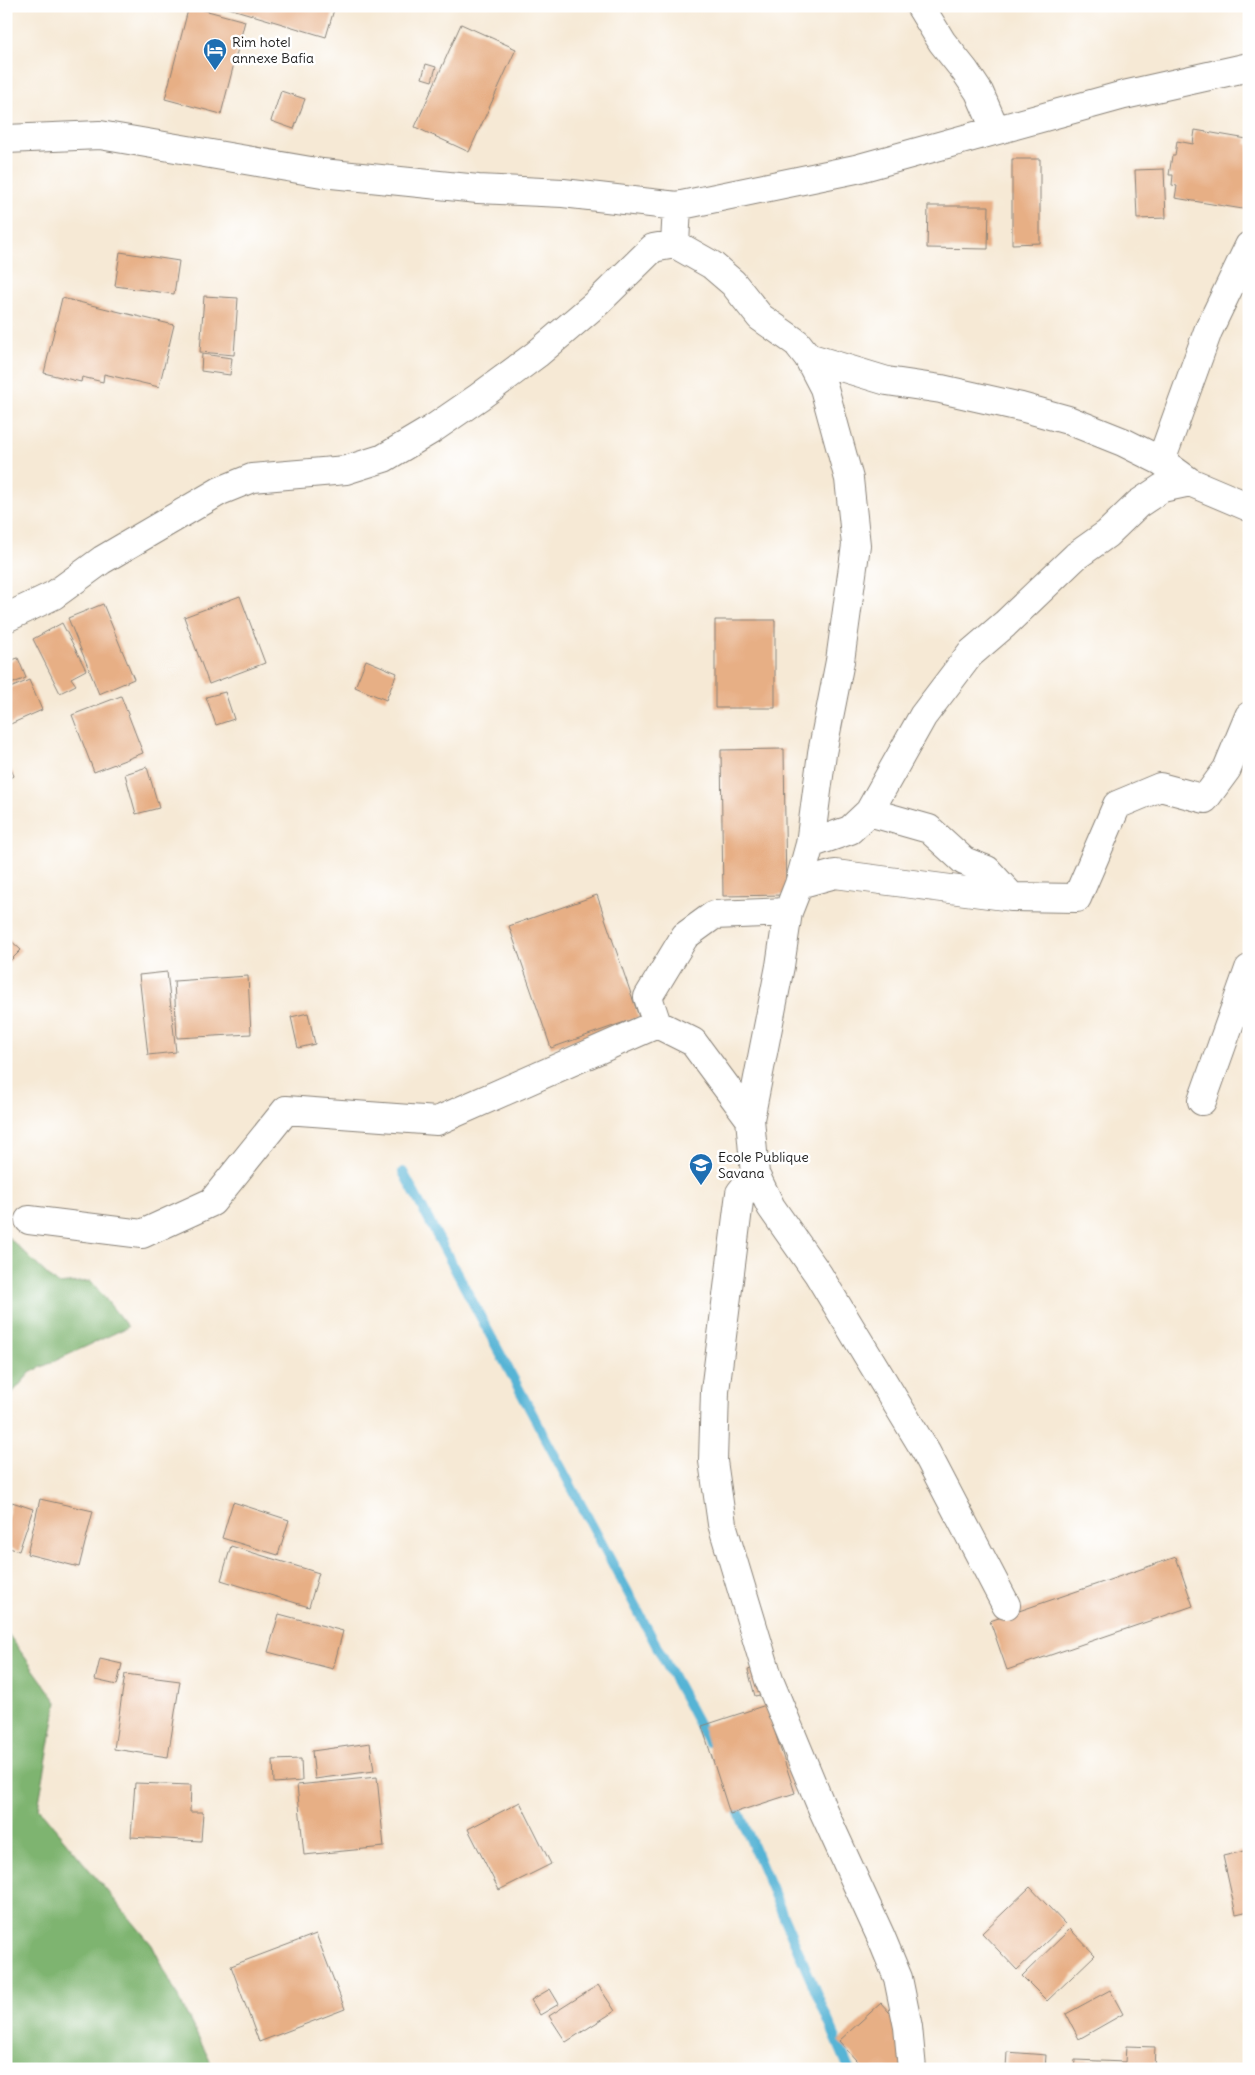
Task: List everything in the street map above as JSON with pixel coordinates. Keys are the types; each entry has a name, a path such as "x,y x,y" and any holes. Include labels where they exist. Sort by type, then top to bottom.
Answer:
{"street":[{"path":"920,6 942,42 979,92 995,129"},
{"path":"6,138 100,135 322,173 677,206 856,169 1124,94 1249,67"},
{"path":"676,244 677,206"},
{"path":"6,618 54,595 110,556 220,490 252,478 346,470 384,458 447,419 537,354 598,302 653,248 676,244 712,266 733,283 760,317 796,343 808,357 824,388 850,478 856,545 840,661 822,752 810,844 800,884 788,912 780,966 750,1119 755,1174 771,1207 818,1274 926,1452 1006,1605"},
{"path":"1161,461 1208,331 1231,279 1249,246"},
{"path":"808,357 887,381 950,391 1068,420 1124,442 1161,461 1190,482 1249,507"},
{"path":"810,844 850,830 869,812 922,716 970,654 1076,556 1107,534 1138,504 1162,488 1190,482"},
{"path":"800,884 835,874 1012,897 1077,898 1117,805 1160,787 1205,799 1228,769 1249,716"},
{"path":"869,812 929,829 964,861 987,870 1012,897"},
{"path":"750,1119 693,1042 658,1024 648,997 686,936 714,915 788,912"},
{"path":"1202,1101 1249,969"},
{"path":"29,1220 142,1234 212,1202 286,1110 437,1120 658,1024"},
{"path":"755,1174 740,1193 715,1390 713,1461 722,1524 769,1680 822,1808 882,1937 898,1978 908,2027 912,2069"}],"green space":[{"path":"6,1235 57,1284 91,1281 128,1327 31,1372 6,1400"},
{"path":"6,1631 57,1702 38,1808 152,1945 214,2069 6,2069"}],"building":[{"path":"189,6 245,21 221,114 165,99"},
{"path":"222,6 335,6 326,37"},
{"path":"461,24 516,49 469,152 415,127"},
{"path":"426,64 436,67 432,81 422,78"},
{"path":"281,91 305,99 294,129 271,121"},
{"path":"1195,130 1247,139 1246,144 1249,144 1249,210 1175,198 1177,186 1172,185 1173,175 1169,175 1172,156 1175,156 1177,141 1193,144"},
{"path":"1012,159 1040,159 1040,243 1012,244"},
{"path":"1164,169 1166,218 1137,219 1135,170"},
{"path":"928,206 989,206 988,249 927,248"},
{"path":"120,252 179,261 174,294 115,286"},
{"path":"204,296 238,298 234,355 200,352"},
{"path":"62,298 174,325 159,387 104,374 103,382 82,377 81,382 44,373"},
{"path":"202,354 232,358 230,375 201,371"},
{"path":"240,596 265,663 209,684 184,617"},
{"path":"103,604 134,679 99,694 68,618"},
{"path":"715,620 775,620 775,708 715,708"},
{"path":"62,623 86,670 71,678 76,685 60,693 33,639"},
{"path":"18,658 26,678 6,686 6,662"},
{"path":"366,660 397,673 386,700 355,687"},
{"path":"29,680 42,710 6,726 6,690"},
{"path":"225,692 234,719 216,725 206,697"},
{"path":"121,696 143,753 94,772 72,715"},
{"path":"784,749 786,895 723,896 721,750"},
{"path":"6,758 14,776 6,779"},
{"path":"147,767 159,808 136,814 125,774"},
{"path":"597,895 639,1017 551,1048 509,926"},
{"path":"6,936 21,950 6,965"},
{"path":"167,972 176,1052 148,1055 139,975"},
{"path":"248,976 251,1034 177,1038 174,981"},
{"path":"308,1013 315,1044 298,1048 291,1017"},
{"path":"40,1499 93,1511 79,1567 27,1554"},
{"path":"12,1502 33,1509 19,1551 6,1547 6,1522"},
{"path":"233,1502 289,1520 278,1555 222,1538"},
{"path":"231,1546 319,1573 309,1607 221,1580"},
{"path":"1176,1557 1193,1606 1007,1670 990,1621"},
{"path":"279,1614 343,1631 333,1669 268,1652"},
{"path":"100,1659 122,1664 117,1685 95,1680"},
{"path":"772,1664 779,1691 755,1696 748,1670"},
{"path":"125,1674 180,1681 168,1757 114,1749"},
{"path":"766,1705 795,1793 730,1814 702,1726"},
{"path":"370,1743 374,1771 315,1779 312,1751"},
{"path":"301,1759 302,1781 274,1783 273,1760"},
{"path":"377,1777 384,1847 304,1855 297,1785"},
{"path":"135,1783 191,1785 190,1812 203,1812 201,1841 131,1837"},
{"path":"520,1802 551,1864 499,1890 468,1829"},
{"path":"1249,1850 1249,1911 1236,1914 1223,1856"},
{"path":"1030,1887 1065,1924 1017,1970 982,1933"},
{"path":"1070,1929 1095,1955 1047,2001 1022,1976"},
{"path":"316,1934 345,2009 259,2042 231,1966"},
{"path":"598,1985 615,2011 566,2042 549,2016"},
{"path":"550,1989 559,2004 540,2015 531,2000"},
{"path":"1110,1990 1123,2014 1079,2039 1066,2014"},
{"path":"881,2003 923,2050 903,2069 864,2069 839,2041"},
{"path":"1126,2046 1155,2047 1154,2069 1074,2069 1075,2060 1125,2062"},
{"path":"1007,2052 1046,2055 1045,2069 1006,2069"}],"waterway":[{"path":"403,1172 708,1742"},
{"path":"733,1799 849,2069"}],"place":[{"name":"Rim hotel annexe Bafia","path":"215,71"},
{"name":"Ecole Publique Savana","path":"701,1186"}]}
